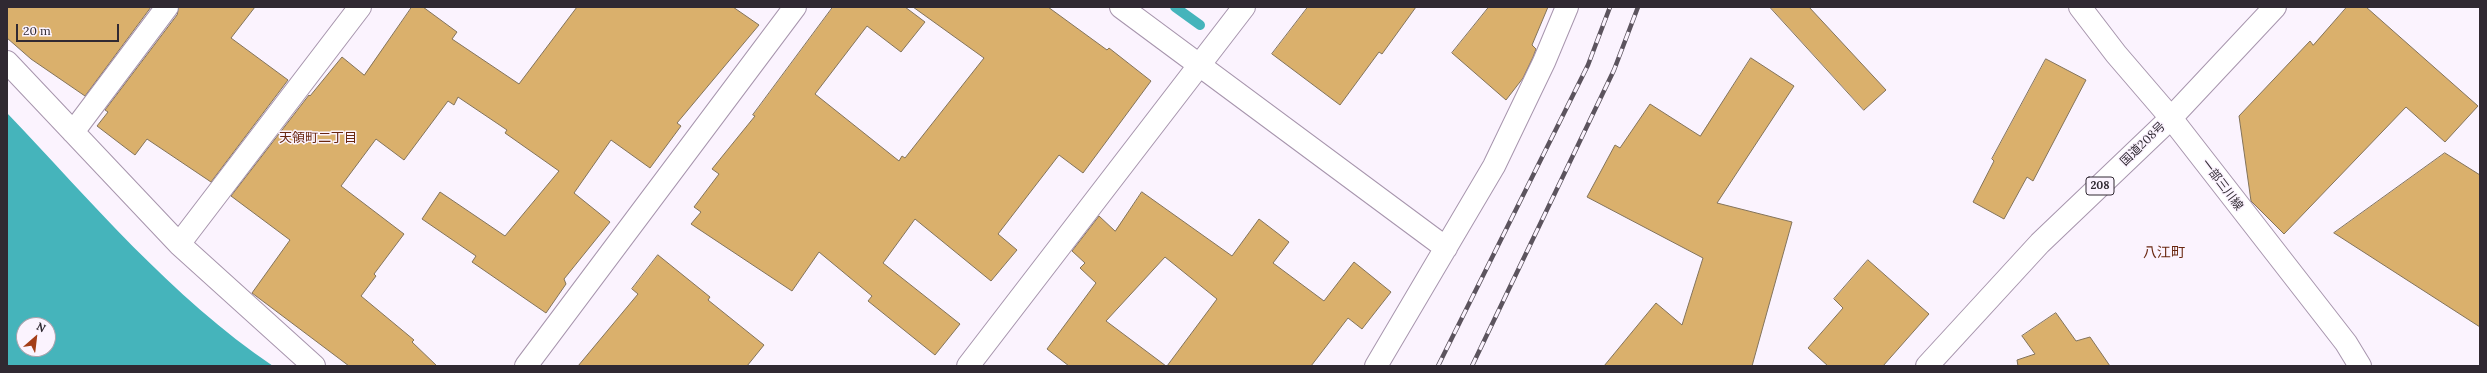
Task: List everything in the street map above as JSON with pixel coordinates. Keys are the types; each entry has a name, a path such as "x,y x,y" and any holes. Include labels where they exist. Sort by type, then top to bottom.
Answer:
{"main road":[{"path":"73,132 167,7"},
{"path":"179,244 360,7"},
{"path":"526,366 795,7"},
{"path":"1121,7 1198,66 1446,248"},
{"path":"968,366 1244,7"},
{"path":"1376,366 1494,166 1544,62 1567,7"},
{"name":"一部三川線","path":"2080,7 2116,54 2170,118 2346,343 2360,366"},
{"name":"国道208号","path":"1926,366 2040,244 2170,118 2275,7"},
{"path":"7,62 179,244 314,366"}],"water":[{"path":"7,113 101,214 166,279 200,310 273,366 7,366"}],"building":[{"path":"7,7 151,7 85,96 31,59 7,38"},
{"path":"179,7 255,7 231,38 288,80 211,182 147,139 135,155 97,126 108,112 105,110 177,15"},
{"path":"412,7 423,7 457,32 452,39 519,84 577,7 733,7 759,25 677,123 681,126 650,168 611,140 574,193 610,222 564,279 566,284 546,313 472,262 476,256 422,219 440,192 505,236 559,171 505,133 507,130 458,97 454,105 448,101 404,160 376,139 341,186 404,234 374,274 376,276 361,296 414,340 412,342 437,366 349,366 252,293 290,240 231,196 309,95 310,96 342,57 364,75"},
{"path":"833,7 905,7 925,22 901,52 867,26 815,94 899,161 902,156 905,158 984,58 913,7 1048,7 1107,50 1109,48 1151,81 1083,173 1059,155 998,234 1017,250 991,281 915,219 883,263 960,324 935,355 868,301 872,296 819,252 792,291 691,224 701,212 694,207 719,174 712,169 755,116 753,115"},
{"path":"1308,7 1416,7 1382,54 1379,52 1340,105 1272,54"},
{"path":"1489,7 1548,7 1532,45 1536,49 1533,57 1523,78 1506,100 1452,53"},
{"path":"1770,7 1809,7 1886,90 1864,110"},
{"path":"2347,7 2366,7 2478,106 2445,142 2406,107 2284,234 2251,201 2239,116 2310,41 2313,45"},
{"path":"1751,58 1794,86 1717,203 1792,222 1752,366 1604,366 1656,303 1682,325 1703,258 1587,197 1615,145 1620,148 1650,104 1700,136"},
{"path":"2046,59 2086,80 2033,181 2027,177 2004,219 1973,202 1994,161 1992,159"},
{"path":"2445,153 2480,175 2480,327 2334,233"},
{"path":"1142,192 1232,256 1259,219 1289,242 1273,263 1324,301 1354,262 1391,292 1362,329 1348,318 1311,366 1167,366 1217,299 1165,257 1106,321 1166,366 1069,366 1047,349 1096,283 1080,268 1085,263 1072,251 1099,216 1115,231"},
{"path":"658,255 710,297 708,300 764,345 747,366 578,366 638,294 632,289"},
{"path":"1868,260 1929,314 1883,366 1828,366 1808,348 1843,308 1834,299"},
{"path":"2056,313 2076,341 2090,337 2110,366 2018,366 2017,360 2035,354 2022,336"}],"waterway":[{"path":"1175,7 1200,25"}],"railway":[{"path":"1438,366 1588,65 1610,7"},
{"path":"1472,366 1614,70 1638,7"}],"district":[{"name":"天領町二丁目","path":"318,138"},
{"name":"八江町","path":"2164,253"}]}
